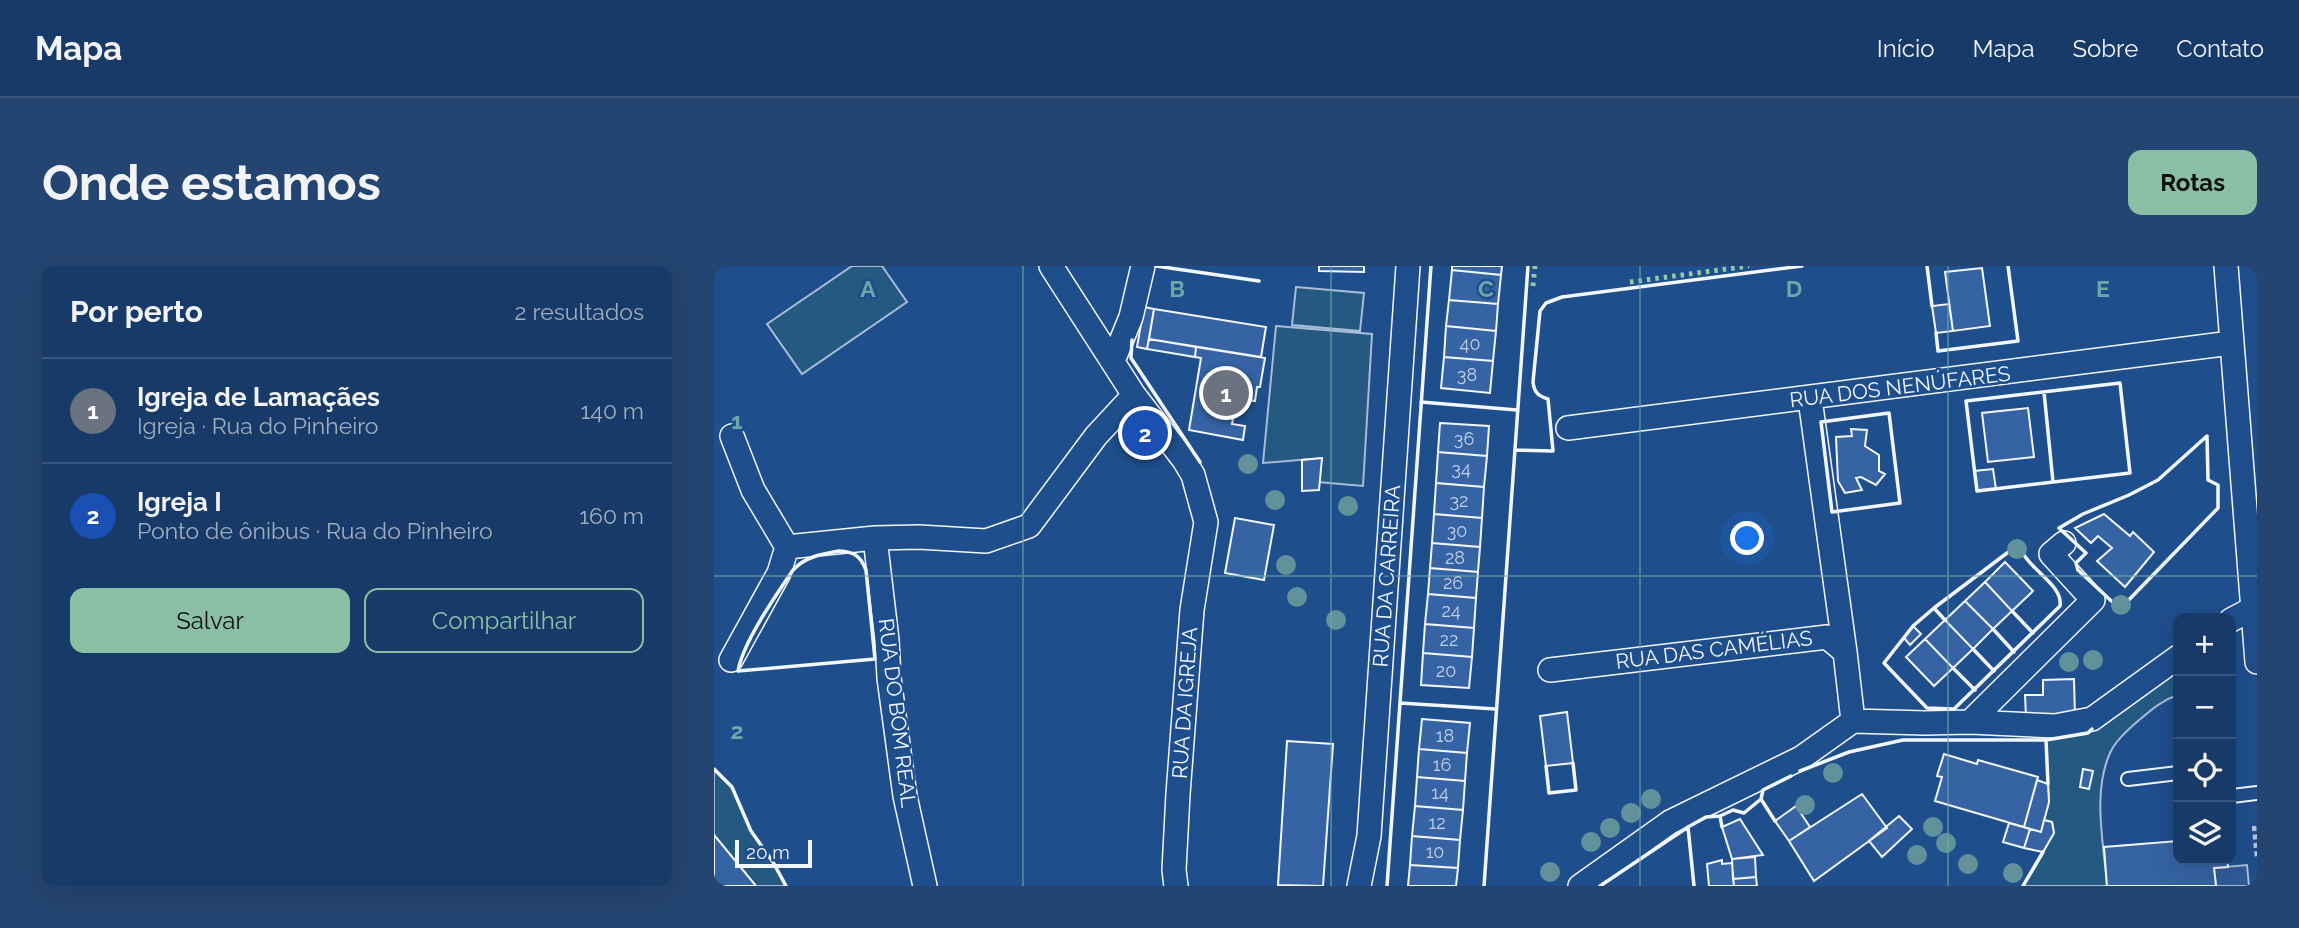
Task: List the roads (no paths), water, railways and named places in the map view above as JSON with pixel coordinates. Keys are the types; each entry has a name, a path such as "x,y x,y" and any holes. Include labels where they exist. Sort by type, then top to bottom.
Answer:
{"street":[{"path":"787,547 875,538 919,537 986,541 1029,526 1096,436 1134,395 1051,266"},
{"path":"1113,361 1131,317 1143,266"},
{"name":"RUA DA CARREIRA","path":"1359,886 1369,836 1408,266"},
{"path":"2226,266 2231,343 2250,504 2257,662"},
{"name":"RUA DOS NENÚFARES","path":"1569,428 2231,343"},
{"name":"RUA DA IGREJA","path":"1134,395 1193,475 1206,522 1192,610 1178,794 1176,886"},
{"path":"1810,399 1845,652"},
{"path":"731,660 779,573 787,547 753,490 732,436"},
{"name":"RUA DO BOM REAL","path":"875,538 889,678 905,796 925,886"},
{"path":"1970,722 2093,600 2051,554 2064,543"},
{"path":"2236,618 2255,610"},
{"name":"RUA DAS CAMÉLIAS","path":"1550,670 1827,637 1845,652 1853,721"},
{"path":"1580,886 1670,822 1801,758 1853,721 2055,726 2092,719 2173,661"}],"lane":[{"path":"2128,779 2173,774"},
{"path":"2236,796 2257,793"}],"place":[{"name":"Igreja de Lamaçães","path":"1226,393"},
{"name":"Igreja I","path":"1145,433"}]}
